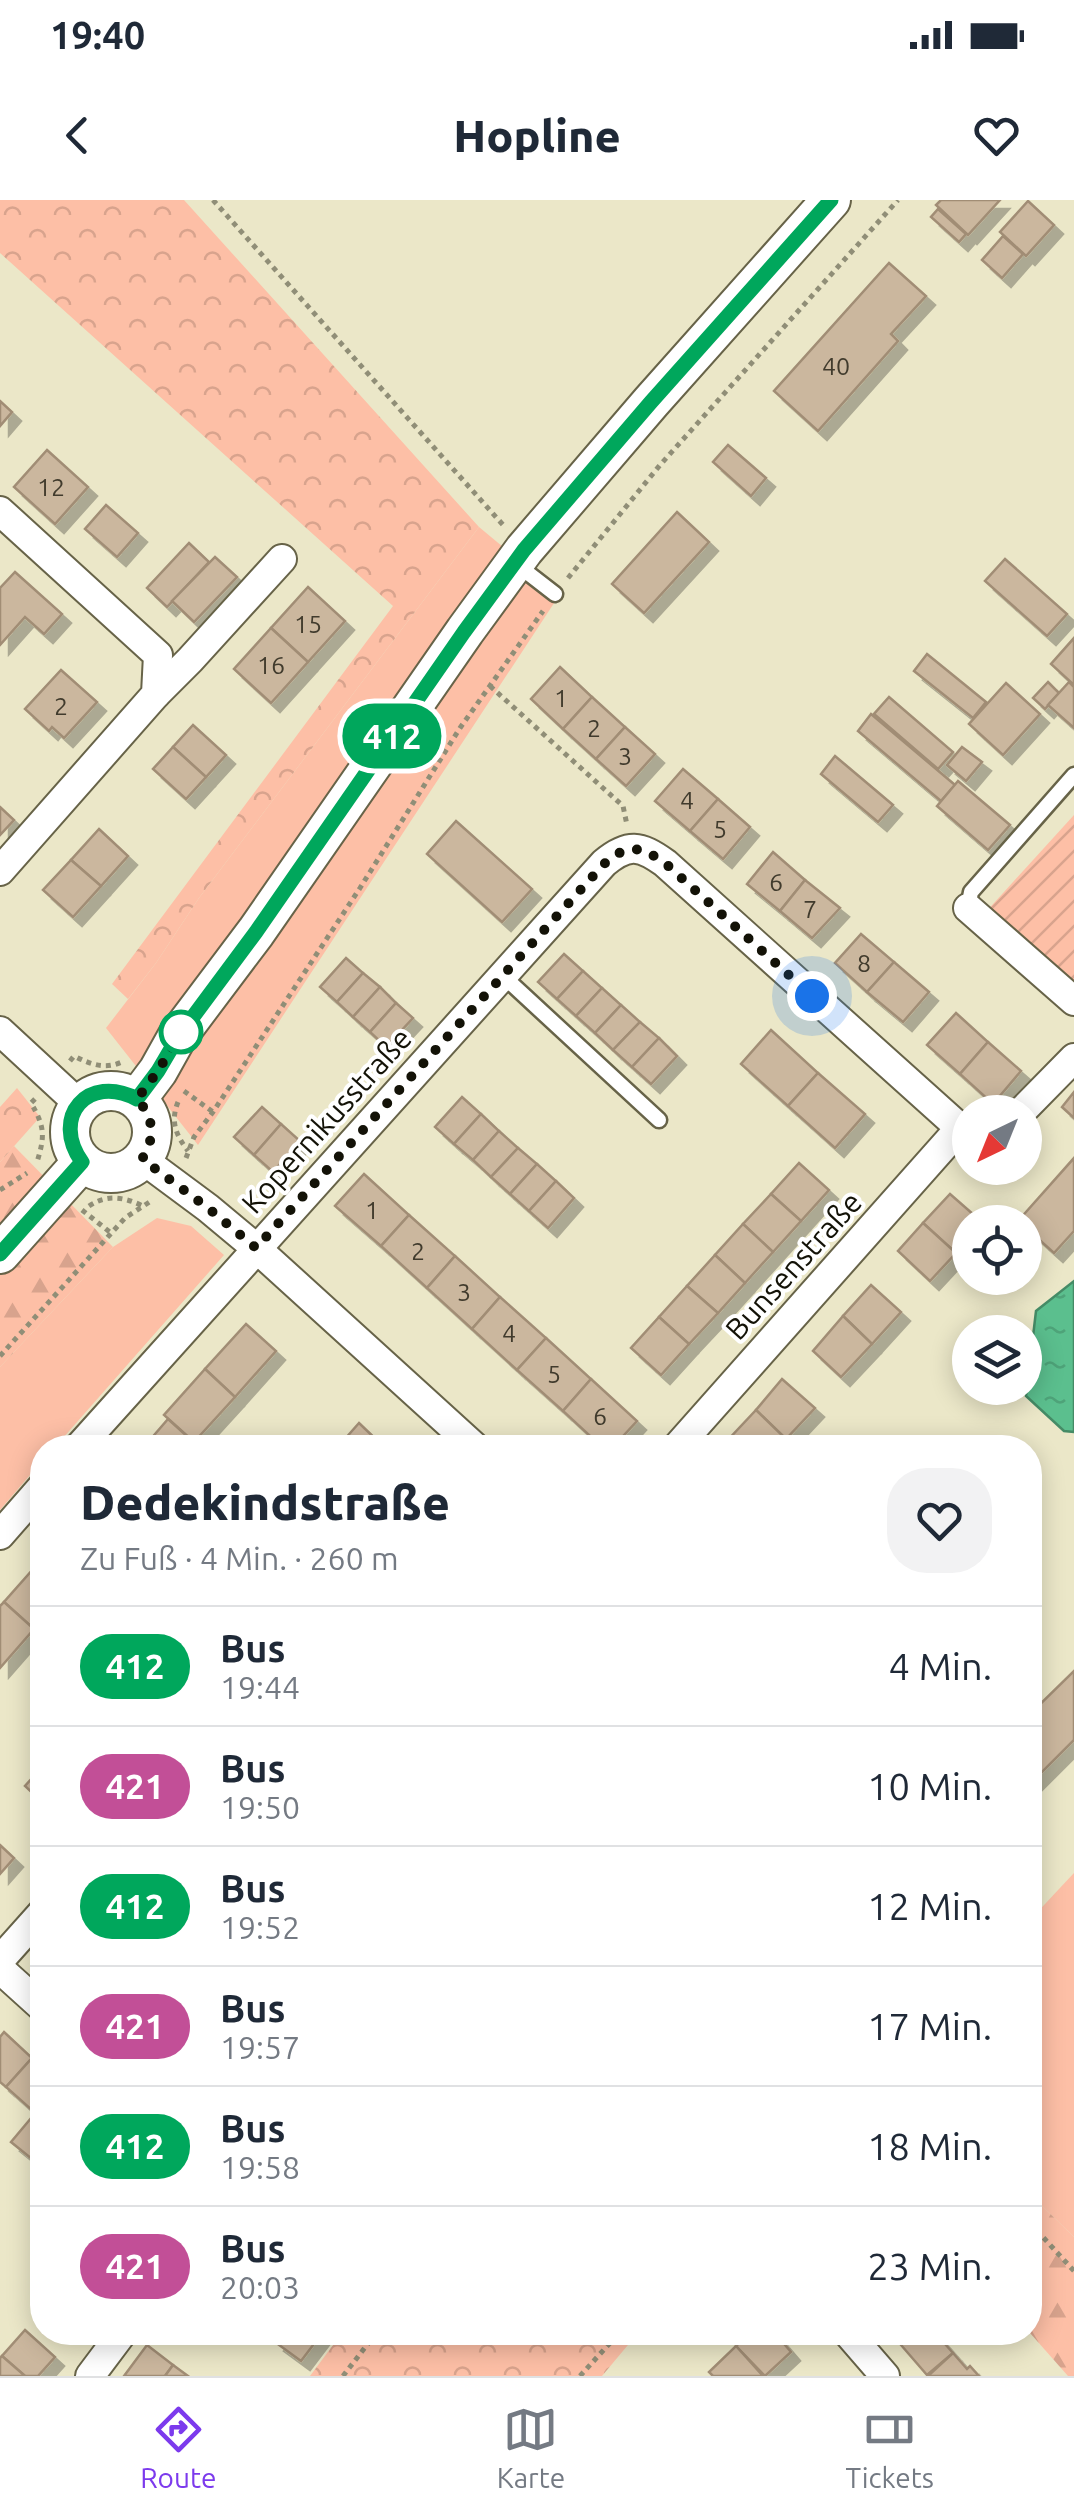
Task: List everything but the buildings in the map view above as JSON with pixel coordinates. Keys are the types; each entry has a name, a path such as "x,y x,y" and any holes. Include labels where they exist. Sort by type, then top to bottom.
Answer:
{"main road":[{"path":"137,1099 519,556 831,200"},
{"path":"106,1090 122,1091 137,1099 151,1121 150,1148 156,1170 113,1173 96,1171 82,1162 69,1134 71,1118 79,1104 91,1094 106,1090"},
{"path":"0,1254 82,1162"}],"street":[{"path":"0,512 158,655 156,694"},
{"path":"0,870 282,559"},
{"name":"Kopernikusstraße","path":"90,1435 604,864 616,853 632,848"},
{"name":"Bunsenstraße","path":"632,848 649,852 665,863 952,1120"},
{"path":"968,908 1074,1001"},
{"path":"0,1031 79,1104"},
{"path":"1038,1095 1074,1058"},
{"name":"Bunsenstraße","path":"688,1435 952,1146"},
{"path":"156,1170 256,1248 458,1435"},
{"path":"0,1535 30,1501"},
{"path":"0,1960 30,1926"},
{"path":"0,1969 30,1996"},
{"path":"90,2376 113,2345"},
{"path":"856,2345 875,2372"}],"lane":[{"path":"519,556 555,594"},
{"path":"968,908 971,892 1074,775"},
{"path":"502,975 659,1120"}],"path":[{"path":"212,200 519,556"},
{"path":"0,1356 125,1218 154,1198 156,1170 185,1162 194,1137 360,888 460,728 555,594 660,465 898,200"},
{"path":"490,686 623,806 632,848"},
{"path":"184,1091 175,1106 173,1120 188,1151"},
{"path":"0,1190 35,1168"},
{"path":"82,1210 98,1200 114,1197 143,1206"},
{"path":"1042,2235 1074,2271"},
{"path":"343,2376 368,2345"},
{"path":"580,2376 608,2345"}],"green space":[{"path":"0,200 184,200 479,527 199,898 128,999 112,984 393,606 0,253"},
{"path":"479,527 560,594 198,1145 106,1028 199,898"},
{"path":"1074,815 1074,992 984,914"},
{"path":"17,1088 40,1117 0,1162 0,1107"},
{"path":"14,1146 113,1247 0,1367 0,1162"},
{"path":"157,1218 191,1226 224,1255 66,1435 30,1435 30,1475 0,1510 0,1367 113,1247"},
{"path":"1074,1873 1074,2237 1042,2206 1042,1907"},
{"path":"1042,2206 1074,2237 1074,2376 1068,2376 1041,2345"},
{"path":"333,2345 628,2345 602,2376 310,2376"}],"water":[{"path":"1074,1281 1074,1432 1064,1431 1036,1405 1042,1405 1042,1315 1036,1315"}],"bus line":[{"name":"412","path":"0,1254 82,1162 69,1134 71,1118 79,1104 91,1094 106,1090 122,1091 137,1099 524,550 831,200"}],"route":[{"path":"181,1032 137,1099 146,1109 153,1134 142,1159 256,1248 616,853 632,848 649,852 665,863 812,996"}]}
